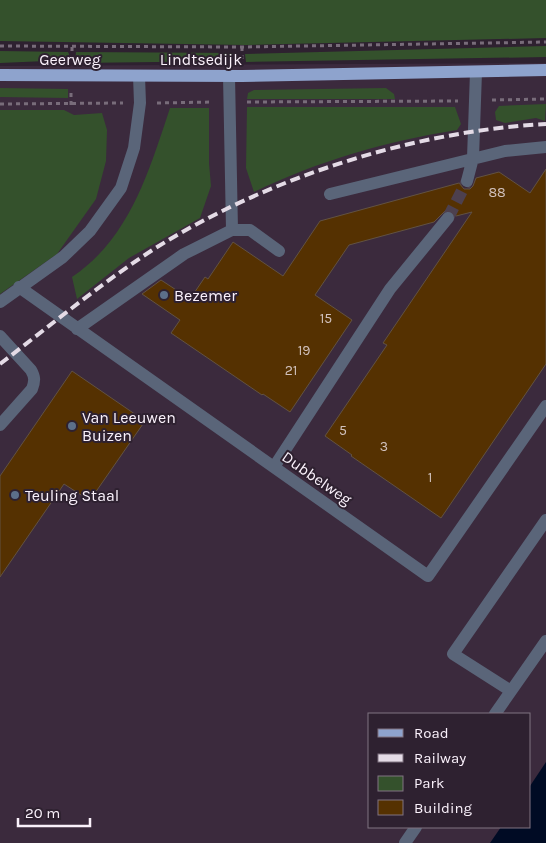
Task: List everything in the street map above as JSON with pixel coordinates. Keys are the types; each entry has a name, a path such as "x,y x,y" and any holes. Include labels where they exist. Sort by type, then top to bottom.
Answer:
{"main road":[{"name":"Lindtsedijk","path":"139,76 546,70"},
{"name":"Geerweg","path":"0,75 139,76"}],"street":[{"path":"467,181 473,158 476,72"},
{"name":"Lindtsedijk","path":"0,302 63,257 90,231 121,188 134,148 140,103 139,76"},
{"path":"229,76 228,102 232,230"},
{"path":"330,194 505,151 546,147"},
{"path":"274,467 390,289 448,218"},
{"path":"77,329 184,254 232,230 250,230 279,251"},
{"name":"Dubbelweg","path":"19,287 428,576 546,406"},
{"path":"0,336 31,370 35,382 32,389 0,424"},
{"path":"511,691 453,654 546,520"},
{"path":"496,713 546,641"},
{"path":"405,843 415,828"}],"path":[{"name":"Lindtsedijk","path":"72,47 242,47 546,42"},
{"name":"Geerweg","path":"0,46 72,47"},
{"path":"174,103 546,99"},
{"path":"0,104 105,104"}],"shaded area":[{"path":"546,63 546,843 0,843 0,66"}],"green space":[{"path":"0,0 546,0 546,38 246,45 0,41"},
{"path":"546,46 546,57 246,62 245,54"},
{"path":"0,51 68,52 69,60 0,63"},
{"path":"76,52 238,53 238,61 75,63"},
{"path":"0,88 68,89 68,98 0,97"},
{"path":"386,88 394,94 395,99 247,99 248,93 254,90"},
{"path":"546,104 545,121 536,118 505,123 496,120 495,112 499,106"},
{"path":"247,107 455,107 461,124 457,130 379,146 328,162 254,192 246,168"},
{"path":"170,108 209,108 211,186 200,218 129,258 77,299 72,277 92,261 109,243 123,223 145,179"},
{"path":"0,110 64,110 74,115 102,113 107,130 106,161 96,199 57,254 0,294"}],"water":[{"path":"546,762 546,843 490,843 500,828 531,828 531,784"}],"building":[{"path":"546,169 546,364 441,518 325,436 387,345 383,343 472,212 456,216 453,211 446,210 434,222 349,245 315,295 352,320 290,412 171,333 180,320 142,294 161,280 190,299 205,277 208,279 233,242 283,276 320,221 459,183 464,189 470,189 476,178 499,172 530,193"},
{"path":"72,371 145,421 89,500 64,484 0,577 0,476"}],"tunnel":[{"path":"448,218 467,181"}],"railway":[{"path":"0,364 134,262 198,224 244,201 342,162 393,148 445,136 496,128 546,124"}],"place":[{"name":"Bezemer","path":"164,295"},
{"name":"Van Leeuwen Buizen","path":"72,426"},
{"name":"Teuling Staal","path":"15,495"}]}
